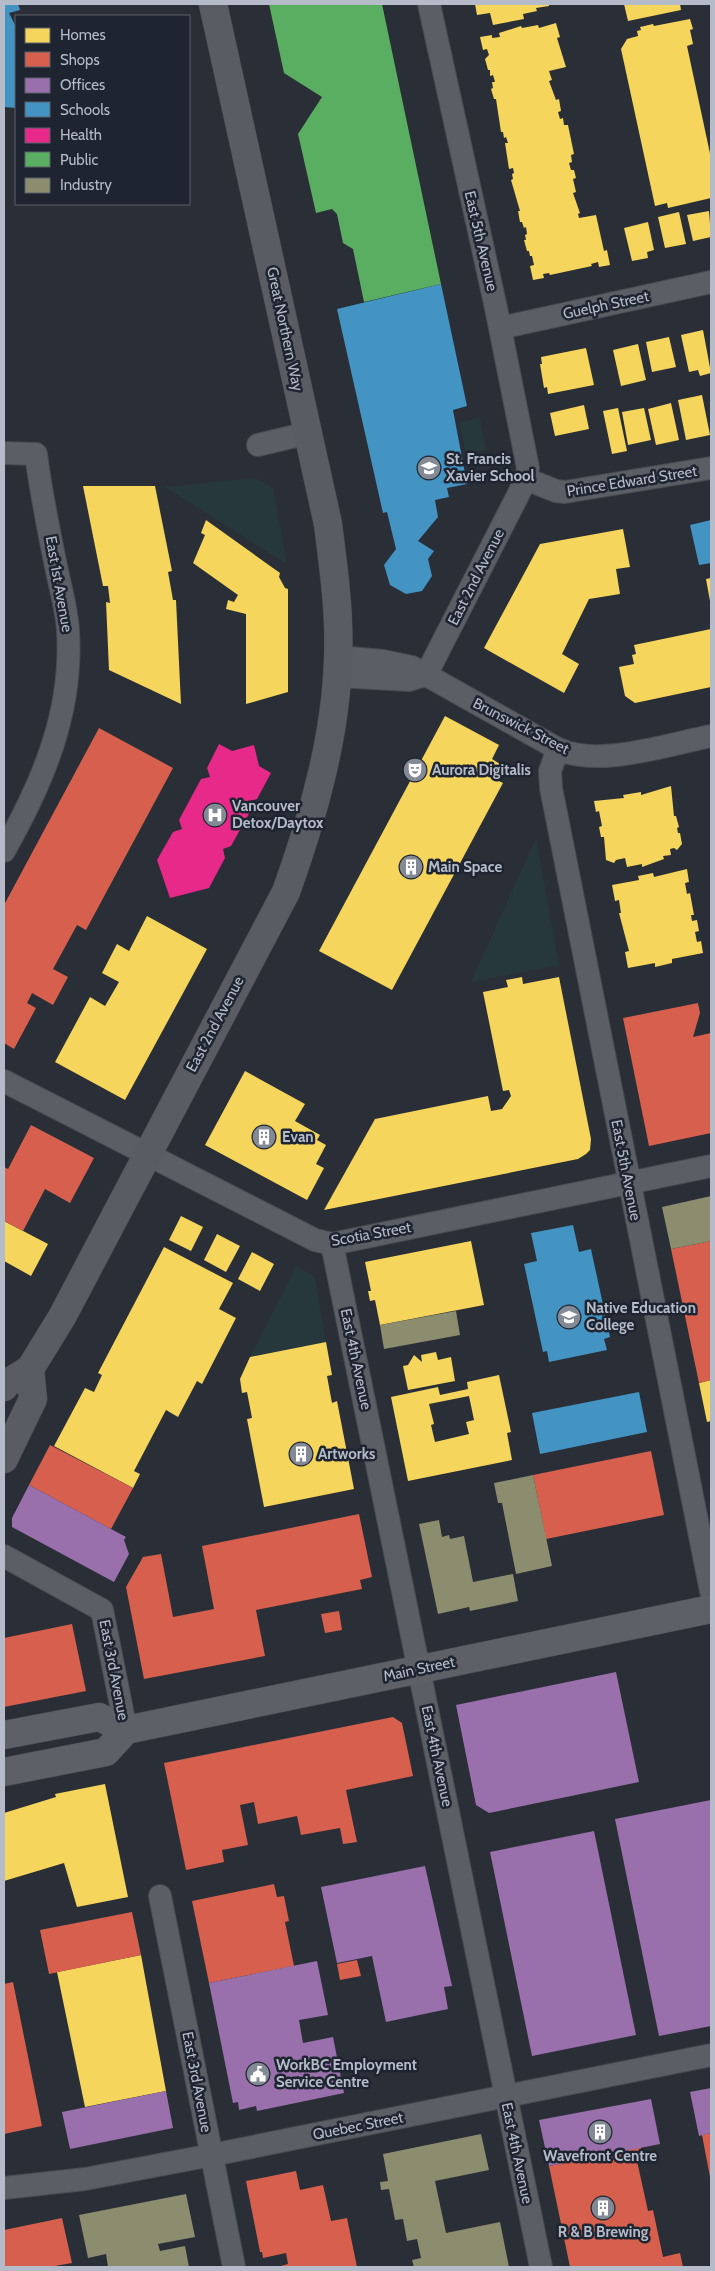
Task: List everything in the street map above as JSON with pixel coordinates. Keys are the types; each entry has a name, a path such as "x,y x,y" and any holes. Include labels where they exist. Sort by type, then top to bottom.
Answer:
{"main road":[{"name":"Great Northern Way","path":"213,4 308,433 330,544 336,583 337,666"},
{"name":"East 2nd Avenue","path":"4,1387 30,1369 62,1316 286,892 306,835 323,773 337,666"},
{"path":"4,1459 34,1399 30,1369"},
{"name":"Main Street","path":"126,1730 711,1609"},
{"path":"4,1735 99,1717 126,1730 106,1752 4,1772"}],"street":[{"name":"East 5th Avenue","path":"429,4 527,460 526,479"},
{"name":"Guelph Street","path":"500,328 711,282"},
{"path":"258,445 308,433"},
{"name":"East 1st Avenue","path":"4,453 36,454 42,496 68,629 69,676 55,740 32,801 4,851"},
{"name":"Prince Edward Street","path":"526,479 556,492 565,492 711,468"},
{"name":"East 2nd Avenue","path":"426,675 526,479"},
{"path":"337,666 409,680 426,675"},
{"name":"Brunswick Street","path":"426,675 558,749 577,755 624,754 711,736"},
{"name":"East 5th Avenue","path":"558,749 550,771 551,788 711,1591"},
{"name":"Scotia Street","path":"4,1081 316,1240 332,1244 711,1166"},
{"name":"East 4th Avenue","path":"332,1244 541,2267"},
{"name":"East 3rd Avenue","path":"4,1556 102,1610 126,1730"},
{"name":"East 3rd Avenue","path":"160,1896 234,2267"},
{"name":"Quebec Street","path":"4,2188 86,2179 711,2054"}],"shaded area":[{"path":"480,418 486,450 466,454 459,422"},
{"path":"255,478 273,488 287,564 165,487"},
{"path":"536,838 559,965 471,982"},
{"path":"296,1267 311,1274 315,1280 326,1342 250,1357"}],"building: Homes":[{"path":"475,4 549,4 549,6 536,8 537,11 523,14 524,19 493,25 490,13 477,15"},
{"path":"624,4 680,4 681,10 628,21"},
{"path":"690,19 693,29 690,30 693,44 687,46 711,158 711,198 668,208 667,203 655,206 621,49 627,39 638,36 637,31 641,30 640,27"},
{"path":"556,23 560,37 557,38 566,67 549,71 552,80 549,81 556,100 559,99 561,111 558,112 560,119 563,118 564,125 568,125 574,154 571,155 572,162 569,163 571,170 574,170 576,178 573,179 576,192 573,193 580,213 578,214 579,218 596,215 604,251 607,250 610,265 599,267 598,262 591,264 592,266 550,275 549,273 543,274 544,278 533,280 530,266 534,265 532,256 527,251 524,240 526,240 525,235 527,234 526,227 524,228 522,222 520,222 518,211 520,211 511,180 514,173 513,168 509,169 505,143 508,143 506,137 504,138 503,132 501,132 496,99 494,99 491,89 493,88 492,82 495,82 493,75 490,76 490,70 488,70 485,59 489,55 487,49 483,50 480,37 492,35 492,38 500,37 499,33 521,26 522,28 538,25 539,28"},
{"path":"709,211 711,237 693,241 687,215"},
{"path":"679,212 686,244 665,248 658,217"},
{"path":"648,222 654,250 647,252 648,258 632,261 624,228"},
{"path":"703,330 711,373 700,376 698,370 689,372 681,335"},
{"path":"669,337 676,367 652,372 646,342"},
{"path":"638,344 646,380 621,386 613,350"},
{"path":"586,348 594,385 548,394 547,387 544,388 540,364 542,364 541,357"},
{"path":"702,395 710,435 686,440 678,400"},
{"path":"671,403 679,440 656,445 648,409"},
{"path":"584,405 589,429 555,436 550,413"},
{"path":"618,408 627,451 612,454 603,411"},
{"path":"644,408 651,440 628,445 622,412"},
{"path":"83,486 155,486 172,571 168,572 173,600 176,600 181,704 109,670 106,602 110,603 108,586 103,586"},
{"path":"206,520 280,573 279,577 285,588 288,589 288,692 246,704 246,614 226,609 228,600 234,602 238,595 193,563 205,535 201,533"},
{"path":"623,529 630,567 616,569 620,594 589,599 562,654 579,664 564,693 484,648 540,544"},
{"path":"711,578 711,601 710,601 706,579"},
{"path":"711,629 711,687 635,703 625,696 619,667 634,664 632,655 636,654 634,645"},
{"name":"Main Space","path":"445,716 499,745 492,759 500,764 493,778 503,783 392,990 319,951"},
{"path":"671,786 674,816 676,816 679,827 677,828 678,833 680,833 682,844 677,850 674,848 670,849 671,855 663,856 664,859 642,867 642,864 627,867 625,858 616,860 614,863 606,860 604,837 601,837 599,827 602,826 599,811 596,812 594,801 624,798 623,795 641,792 641,795"},
{"path":"687,869 689,882 685,883 687,894 690,893 694,915 691,915 692,921 697,920 699,931 695,932 697,942 701,941 703,953 672,959 672,963 655,967 655,963 628,968 625,952 629,951 619,913 621,913 619,900 615,901 612,885 639,880 638,876 653,873 654,877"},
{"path":"147,916 207,949 125,1100 55,1062 90,997 105,1006 119,982 102,973 117,944 129,951"},
{"path":"522,977 523,984 559,977 591,1139 590,1150 578,1159 324,1210 375,1119 488,1096 491,1111 502,1109 511,1096 509,1090 503,1091 483,992 508,987 506,980"},
{"name":"Evan","path":"245,1071 305,1104 295,1121 320,1135 317,1140 326,1145 316,1164 324,1168 307,1200 205,1145"},
{"path":"181,1216 203,1227 191,1251 169,1240"},
{"path":"4,1221 48,1244 31,1276 4,1261"},
{"path":"217,1234 240,1246 226,1272 204,1260"},
{"path":"471,1241 484,1305 380,1325 375,1300 370,1301 368,1291 371,1291 365,1262"},
{"path":"164,1247 233,1283 219,1309 236,1318 202,1384 197,1381 178,1417 166,1410 134,1471 140,1474 133,1488 54,1446 85,1388 94,1392 102,1375 98,1373"},
{"path":"252,1252 274,1264 260,1291 238,1279"},
{"name":"Artworks","path":"326,1342 332,1375 327,1376 332,1403 337,1401 354,1489 264,1507 247,1419 252,1418 247,1392 242,1393 240,1379 250,1357"},
{"path":"436,1352 438,1360 451,1357 455,1381 408,1390 403,1366 408,1365 414,1355 422,1362 421,1355"},
{"path":"499,1375 511,1432 507,1433 512,1460 408,1481 391,1397 438,1387 440,1395 468,1389 467,1382","holes":["469,1396 474,1420 466,1422 469,1434 435,1442 431,1425 434,1424 429,1404"]},
{"path":"711,1380 711,1421 707,1422 699,1383"},
{"path":"105,1784 128,1897 77,1907 64,1863 4,1881 4,1813 56,1797 55,1794"},
{"path":"141,1955 166,2091 85,2107 57,1972"}],"building: Shops":[{"path":"99,728 173,768 86,930 77,925 53,969 68,977 53,1005 32,993 27,1003 36,1008 14,1049 4,1043 4,905"},
{"path":"698,1003 700,1013 693,1037 711,1033 711,1133 649,1146 623,1018"},
{"path":"31,1125 94,1158 70,1203 45,1189 23,1231 4,1221 4,1167 8,1169"},
{"path":"711,1241 711,1380 699,1383 671,1249"},
{"path":"50,1445 133,1488 111,1529 29,1485"},
{"path":"651,1451 664,1515 546,1539 533,1475"},
{"path":"359,1514 372,1577 360,1580 362,1589 256,1610 265,1656 144,1679 126,1587 143,1557 161,1554 173,1617 214,1609 202,1546"},
{"path":"339,1611 342,1630 325,1633 321,1614"},
{"path":"72,1624 86,1691 4,1707 4,1638"},
{"path":"393,1717 402,1723 413,1776 346,1790 357,1842 343,1844 340,1828 301,1835 297,1816 258,1824 254,1802 240,1805 248,1845 222,1850 224,1862 186,1870 164,1763"},
{"path":"274,1884 277,1897 284,1896 289,1921 285,1922 294,1966 209,1983 192,1901"},
{"path":"132,1912 141,1955 49,1974 40,1930"},
{"path":"357,1960 361,1976 340,1980 337,1964"},
{"path":"13,1982 42,2126 4,2134 4,1984"},
{"path":"711,2133 711,2177 710,2177 702,2135"},
{"name":"R & B Brewing","path":"641,2147 643,2160 637,2161 648,2211 653,2210 663,2257 680,2253 683,2267 570,2267 549,2166"},
{"path":"296,2171 300,2190 323,2185 331,2221 347,2218 357,2267 277,2267 288,2264 286,2253 263,2258 262,2252 260,2252 246,2181"},
{"path":"62,2218 72,2263 49,2267 4,2267 4,2230"}],"building: Offices":[{"path":"29,1485 126,1537 124,1540 129,1554 114,1582 12,1527 12,1518"},
{"path":"616,1672 639,1782 489,1813 476,1805 456,1705"},
{"path":"711,1800 711,2026 659,2036 615,1819"},
{"path":"594,1831 636,2035 532,2056 490,1852"},
{"path":"425,1866 452,1986 444,1987 448,2009 386,2022 372,1956 337,1963 321,1887"},
{"path":"317,1961 328,2015 299,2020 303,2043 333,2037 344,2093 257,2111 256,2106 239,2110 238,2102 233,2103 209,1983"},
{"path":"711,2088 711,2133 699,2136 690,2092"},
{"path":"166,2091 173,2128 70,2149 62,2112"},
{"name":"Wavefront Centre","path":"651,2099 660,2144 549,2166 539,2120"}],"building: Schools":[{"path":"4,4 18,4 20,10 9,13 15,25 15,108 4,107"},
{"path":"441,284 467,406 453,410 467,484 447,488 449,497 435,500 438,517 418,541 434,551 428,559 432,576 422,591 406,594 390,585 384,565 396,549 387,512 383,513 337,309"},
{"path":"711,520 711,563 699,565 690,525"},
{"path":"573,1225 579,1252 591,1249 610,1337 604,1339 607,1350 549,1362 547,1351 543,1352 524,1264 537,1261 531,1233"},
{"path":"639,1392 647,1432 540,1454 532,1413"}],"building: Health":[{"name":"Vancouver Detox/Daytox","path":"219,744 232,751 254,745 259,766 271,773 257,799 249,801 251,810 231,846 223,849 225,858 209,888 170,898 157,860 173,832 182,829 179,820 201,779 210,777 207,768"}],"building: Public":[{"path":"269,4 382,4 441,284 364,302 353,249 343,243 337,214 332,209 316,213 298,134 322,97 284,73"}],"building: Industry":[{"path":"711,1196 711,1241 671,1249 662,1207"},
{"path":"456,1311 460,1335 384,1349 380,1325"},
{"path":"533,1475 552,1566 516,1574 502,1503 498,1503 494,1483"},
{"path":"439,1520 442,1537 449,1535 450,1539 464,1536 473,1582 513,1574 518,1601 470,1611 469,1607 438,1614 419,1524"},
{"path":"481,2134 489,2170 435,2181 446,2233 500,2222 509,2267 414,2267 412,2260 421,2258 417,2239 407,2241 403,2219 395,2220 389,2189 381,2190 380,2182 388,2181 383,2154"},
{"path":"186,2194 195,2237 158,2244 160,2251 185,2246 189,2267 108,2267 106,2254 88,2258 79,2215"}],"place":[{"name":"St. Francis Xavier School","path":"429,468"},
{"name":"Aurora Digitalis","path":"415,770"},
{"name":"Vancouver Detox/Daytox","path":"215,815"},
{"name":"Main Space","path":"411,867"},
{"name":"Evan","path":"264,1137"},
{"name":"Native Education College","path":"569,1317"},
{"name":"Artworks","path":"301,1454"},
{"name":"WorkBC Employment Service Centre","path":"258,2074"},
{"name":"Wavefront Centre","path":"600,2132"},
{"name":"R & B Brewing","path":"603,2208"}]}
